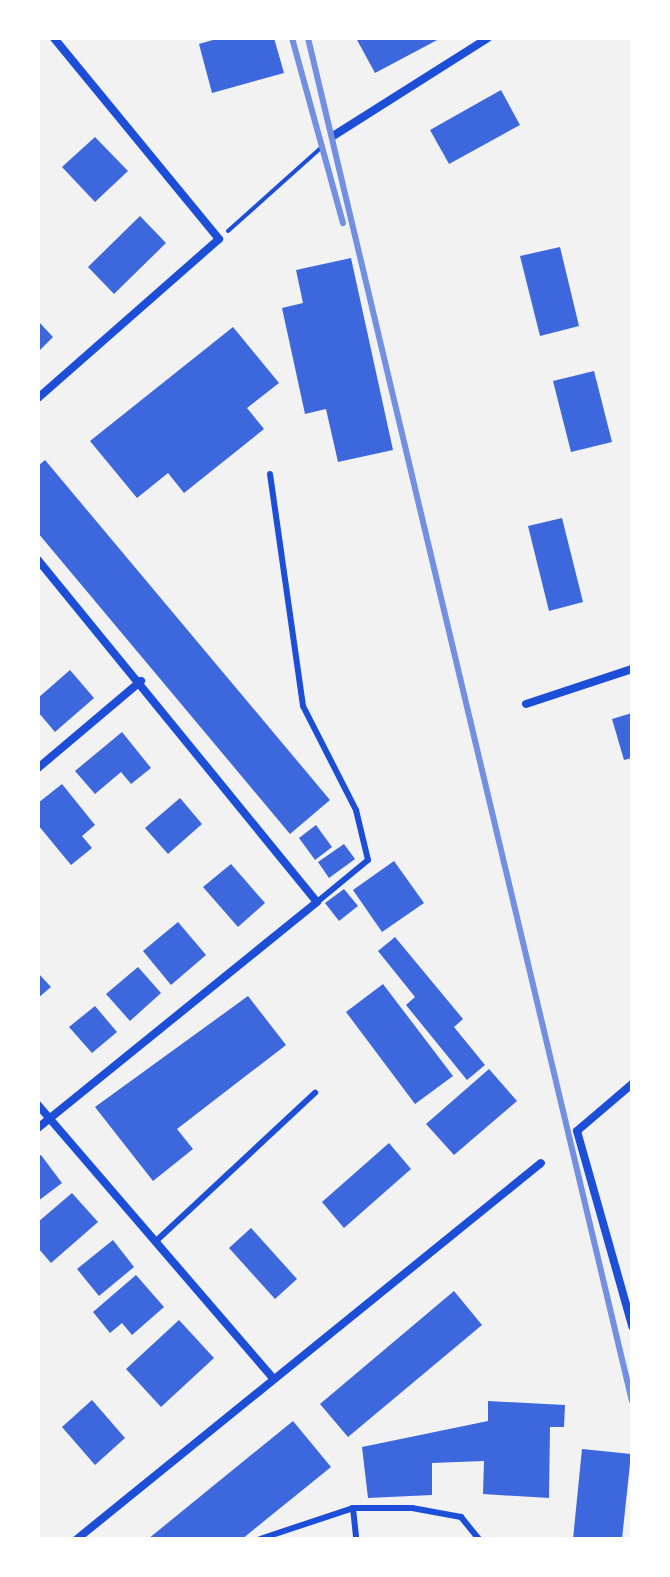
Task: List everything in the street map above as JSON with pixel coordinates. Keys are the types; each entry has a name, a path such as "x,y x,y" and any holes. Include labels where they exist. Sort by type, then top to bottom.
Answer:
{"street":[{"path":"38,398 219,239 54,38"},
{"path":"333,136 488,38"},
{"path":"38,560 141,681 317,902 38,1128"},
{"path":"526,704 632,669"},
{"path":"38,768 141,681"},
{"path":"632,1084 577,1131 632,1326"},
{"path":"38,1105 273,1378"},
{"path":"77,1539 541,1163"}],"lane":[{"path":"270,474 303,706 356,810 368,860 317,902"},
{"path":"155,1242 315,1093"},
{"path":"260,1539 353,1508 412,1508 461,1517 479,1539"},
{"path":"353,1508 356,1539"}],"path":[{"path":"219,239 333,136"}],"building":[{"path":"220,38 274,38 284,73 212,93 199,44"},
{"path":"356,38 441,38 375,73"},
{"path":"501,90 520,125 449,164 430,130"},
{"path":"95,137 128,171 95,202 62,167"},
{"path":"140,216 166,243 114,294 88,267"},
{"path":"560,247 579,326 540,336 520,256"},
{"path":"351,258 393,450 338,462 326,409 305,414 282,308 303,303 296,270"},
{"path":"38,321 53,337 38,352"},
{"path":"233,327 279,383 247,408 264,429 184,493 168,473 137,498 90,441"},
{"path":"594,371 612,442 571,452 553,381"},
{"path":"45,460 330,800 290,834 38,533 38,466"},
{"path":"562,518 583,602 549,611 528,526"},
{"path":"70,670 94,698 55,732 38,712 38,698"},
{"path":"632,713 632,758 624,760 612,719"},
{"path":"122,732 151,768 131,784 121,772 95,794 75,771"},
{"path":"62,784 95,825 82,836 92,848 71,865 38,825 38,803"},
{"path":"180,798 202,824 168,854 145,828"},
{"path":"316,825 332,847 315,860 299,838"},
{"path":"344,844 355,859 329,878 318,862"},
{"path":"394,861 424,903 382,932 353,890"},
{"path":"231,864 265,903 238,927 203,887"},
{"path":"344,889 358,906 339,921 325,903"},
{"path":"178,922 206,955 171,985 143,951"},
{"path":"395,937 463,1019 454,1027 485,1065 467,1080 406,1005 415,997 378,951"},
{"path":"138,967 161,993 130,1021 106,994"},
{"path":"38,973 51,987 38,998"},
{"path":"383,984 453,1076 415,1104 346,1012"},
{"path":"248,996 286,1045 177,1129 193,1149 153,1181 95,1107"},
{"path":"95,1006 117,1032 92,1053 69,1027"},
{"path":"489,1069 517,1101 454,1155 426,1124"},
{"path":"389,1143 411,1169 344,1228 322,1202"},
{"path":"41,1155 62,1183 38,1201 38,1157"},
{"path":"72,1193 98,1222 51,1263 38,1248 38,1222"},
{"path":"251,1228 297,1279 275,1299 229,1248"},
{"path":"113,1240 134,1267 99,1296 77,1269"},
{"path":"136,1275 164,1307 132,1335 122,1323 110,1333 93,1312"},
{"path":"454,1291 482,1325 348,1437 320,1404"},
{"path":"179,1320 214,1358 161,1407 126,1369"},
{"path":"92,1400 125,1438 95,1465 62,1427"},
{"path":"488,1401 565,1405 564,1427 550,1427 549,1498 483,1494 484,1461 432,1463 432,1495 368,1498 362,1447 488,1421"},
{"path":"293,1421 331,1467 242,1539 148,1539"},
{"path":"582,1449 631,1454 622,1539 573,1539"}],"railway":[{"path":"292,38 343,223"},
{"path":"308,38 632,1401"}]}
